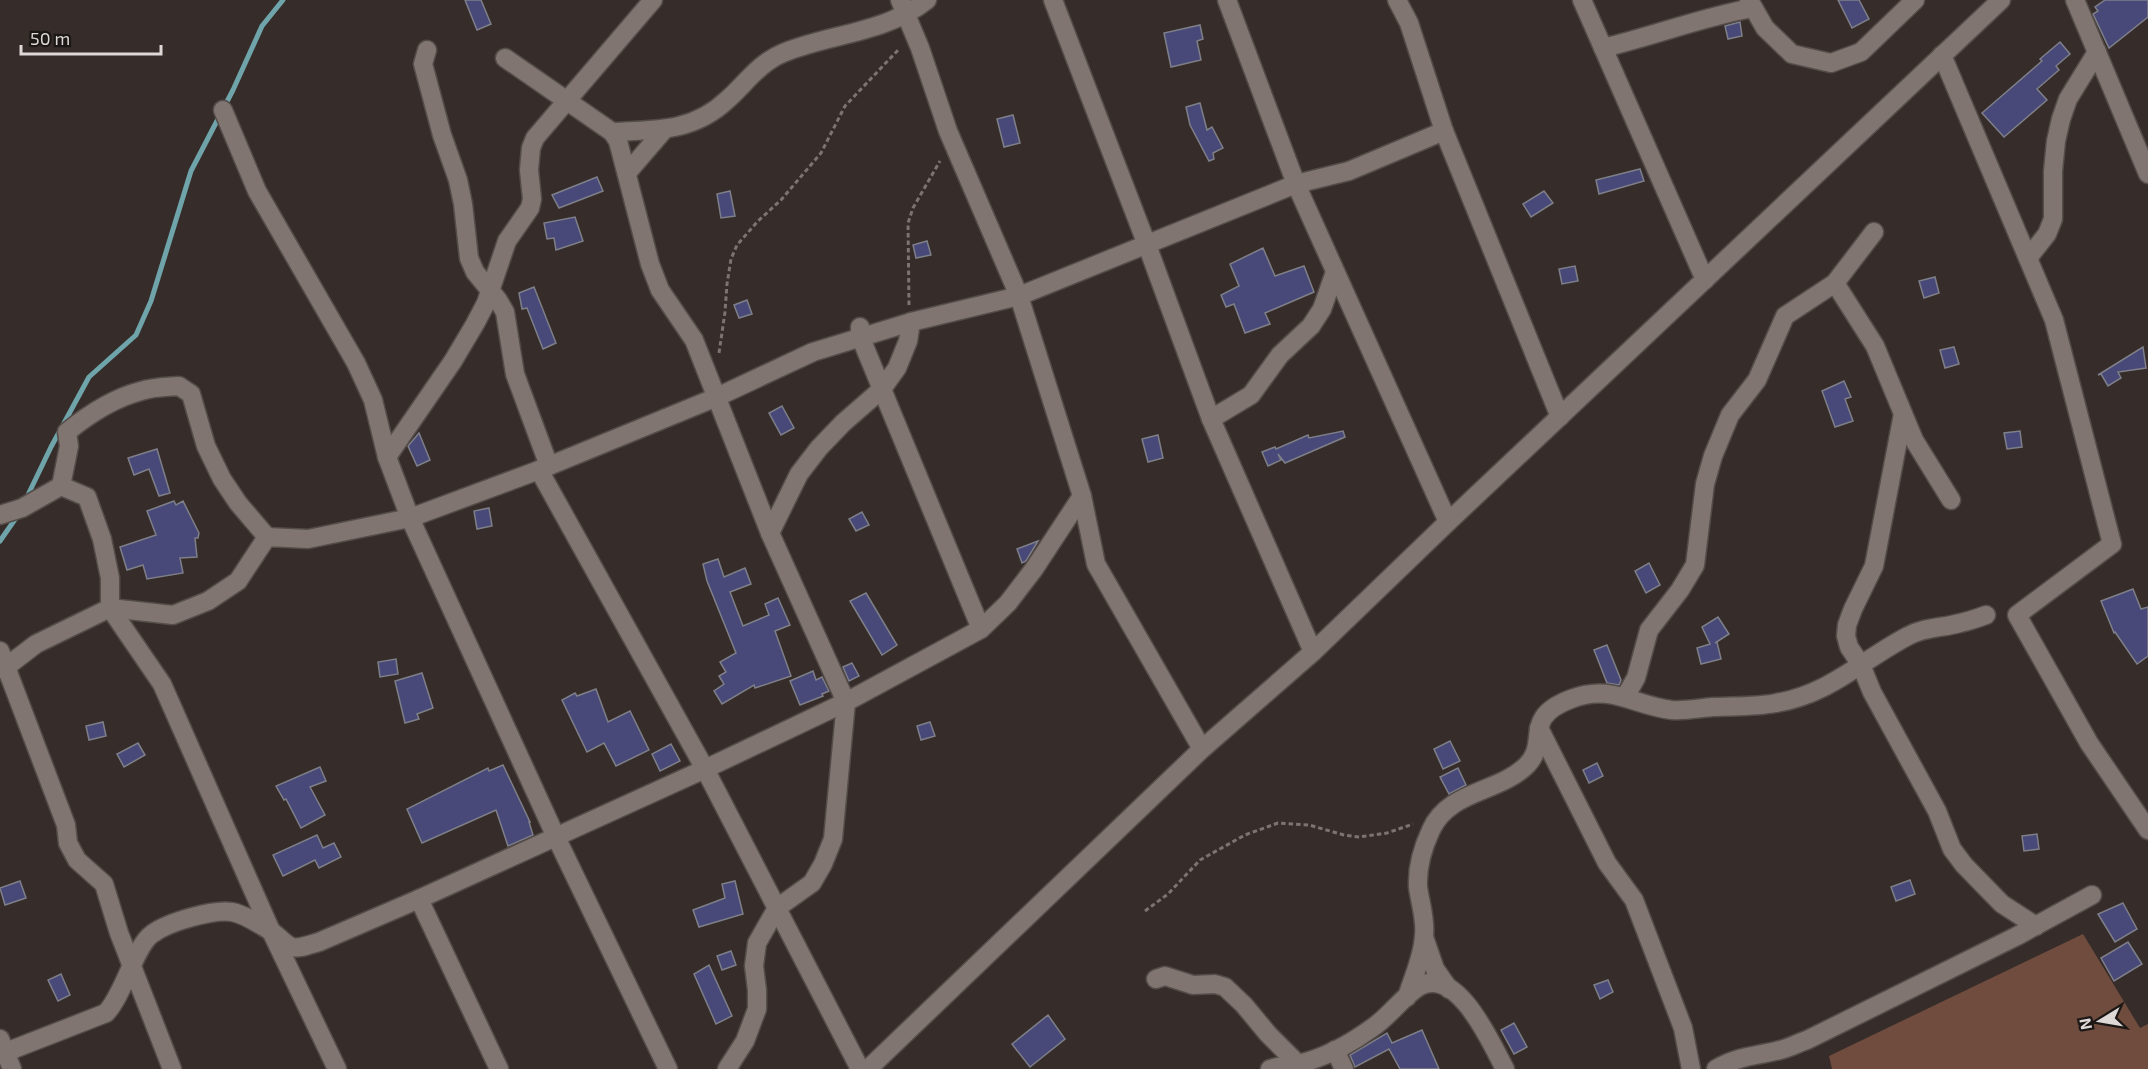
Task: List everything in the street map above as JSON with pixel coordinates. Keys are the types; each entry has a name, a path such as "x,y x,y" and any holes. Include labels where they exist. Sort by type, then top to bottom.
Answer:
{"street":[{"path":"387,457 453,361 486,303 507,241 530,208 531,148 535,138 653,0"},
{"path":"612,132 664,130 696,122 715,111 763,64 781,54 866,31 903,7 916,9 927,0"},
{"path":"1053,0 1211,418 1313,652"},
{"path":"1227,0 1296,184 1448,522"},
{"path":"1397,0 1409,23 1444,131 1560,417"},
{"path":"1582,0 1705,280"},
{"path":"1603,48 1751,4 1765,28 1792,54 1831,63 1860,51 1915,0"},
{"path":"868,1069 1202,749 1313,652 2001,0"},
{"path":"2076,0 2148,174"},
{"path":"903,7 948,131 1019,296 1082,496 1096,564 1202,749"},
{"path":"427,50 423,64 430,95 461,196 469,258 475,273 505,312 515,374 535,432 544,468 705,769 860,1069"},
{"path":"2028,258 2047,234 2053,219 2053,171 2061,119 2068,99 2097,52"},
{"path":"1942,55 2054,320 2112,544 2017,615 2089,743 2148,830"},
{"path":"505,58 612,132 618,141 650,264 660,290 694,340 770,533 846,702 833,840 812,883 777,908 757,943 754,966 757,1009 745,1041 727,1069"},
{"path":"223,110 257,191 356,363 373,400 387,457 410,518 556,837 669,1069"},
{"path":"627,173 664,130"},
{"path":"0,515 22,508 61,486 69,446 67,432 84,419 111,403 142,390 179,386 191,394 207,446 222,479 238,503 267,537 308,539 410,518 544,468 717,397 860,332 1019,296 1296,184 1349,171 1444,131"},
{"path":"1625,697 1636,678 1649,630 1680,590 1695,565 1705,484 1713,456 1730,415 1757,380 1785,316 1835,283 1874,232"},
{"path":"1211,418 1251,395 1280,355 1311,326 1322,309 1335,272"},
{"path":"1835,283 1875,346 1914,440 1951,500"},
{"path":"770,533 799,474 843,423 882,389 897,368 908,341 911,322"},
{"path":"860,332 981,629"},
{"path":"1903,414 1874,566 1846,625 1846,636 1849,647 1861,665 1872,692 1937,811 1952,849 1964,866 2002,904 2036,926"},
{"path":"61,486 87,497 102,539 110,578 110,608 162,684 271,931 336,1069"},
{"path":"6,1053 106,1013 115,1004 132,967 151,934 203,913 232,912 271,931 291,947 302,947 319,942 556,837 846,702 981,629 1008,603 1034,569 1082,496"},
{"path":"172,1069 132,967 104,884 77,860 68,843 66,825 2,662 110,608 173,615 208,601 238,581 267,537"},
{"path":"1449,989 1435,969 1424,936 1418,873 1423,850 1432,827 1446,809 1458,800 1528,765 1533,755 1542,717 1554,707 1587,693 1602,692 1674,710 1779,703 1827,687 1909,635 1927,629 1959,624 1986,615"},
{"path":"1539,728 1607,863 1634,900 1683,1028 1691,1069"},
{"path":"1716,1069 1729,1061 1781,1050 1807,1040 2036,926 2092,895"},
{"path":"419,899 499,1069"},
{"path":"1407,997 1421,955 1424,936"},
{"path":"1156,979 1165,976 1193,985 1215,984 1225,987 1298,1064"},
{"path":"1270,1069 1298,1064 1335,1050 1372,1028 1422,985 1439,984 1463,998 1473,1011 1504,1069"},
{"path":"1335,1050 1344,1069"}],"path":[{"path":"719,354 727,284 736,245 781,200 820,153 830,139 840,115 852,98 914,34"},
{"path":"911,322 908,301 910,278 908,223 913,208 942,158 948,131"},
{"path":"1144,911 1168,894 1200,860 1245,835 1278,824 1309,825 1359,837 1387,833 1420,821"}],"shaded area":[{"path":"2083,934 2140,1028 2148,1024 2148,1069 1832,1069 1829,1056"}],"building":[{"path":"465,0 481,0 491,24 477,30"},
{"path":"1838,0 1859,0 1869,19 1852,28"},
{"path":"2105,0 2148,0 2148,17 2109,48 2093,14 2098,11 2095,7"},
{"path":"1740,22 1742,36 1728,39 1725,26"},
{"path":"1200,25 1203,39 1197,41 1201,60 1171,67 1164,33"},
{"path":"2060,42 2070,54 2056,66 2059,70 2037,89 2047,100 2004,137 1982,113 2042,61 2040,59"},
{"path":"1200,103 1207,130 1212,127 1223,148 1213,153 1214,159 1209,161 1190,125 1186,107"},
{"path":"1013,115 1020,143 1004,147 997,119"},
{"path":"1640,169 1644,181 1599,194 1596,180"},
{"path":"597,177 603,191 559,208 552,195"},
{"path":"730,191 735,216 721,218 717,194"},
{"path":"1544,191 1553,203 1531,217 1523,204"},
{"path":"575,217 583,241 556,250 554,238 547,239 544,223"},
{"path":"927,241 931,255 916,258 913,245"},
{"path":"1263,248 1275,276 1304,266 1314,292 1265,313 1270,324 1245,333 1234,304 1226,307 1221,295 1239,286 1230,264"},
{"path":"1575,266 1578,281 1562,284 1559,269"},
{"path":"1935,277 1939,293 1924,298 1919,281"},
{"path":"534,287 556,343 543,349 527,308 522,309 519,293"},
{"path":"747,300 752,314 739,318 734,305"},
{"path":"1954,347 1959,364 1945,368 1940,350"},
{"path":"2143,347 2146,368 2118,372 2121,378 2108,386 2101,374 2098,375"},
{"path":"1844,381 1851,397 1845,399 1853,421 1835,427 1822,391"},
{"path":"782,406 794,428 781,435 769,413"},
{"path":"1343,431 1345,437 1285,463 1278,454 1281,460 1268,466 1262,452 1275,447 1276,449 1308,435 1309,438"},
{"path":"2020,431 2022,447 2007,449 2004,433"},
{"path":"419,433 430,460 417,466 408,446"},
{"path":"1158,435 1163,458 1148,462 1142,439"},
{"path":"157,449 170,493 159,496 149,469 134,475 128,458"},
{"path":"174,501 176,505 183,501 199,533 198,538 195,538 197,557 180,558 183,573 147,579 143,565 127,570 120,547 156,535 147,511"},
{"path":"489,508 492,526 477,529 474,511"},
{"path":"862,512 869,525 856,531 849,519"},
{"path":"1038,541 1026,561 1022,563 1017,549"},
{"path":"718,559 724,577 745,568 751,584 730,592 743,626 769,615 765,604 778,598 790,625 775,631 791,676 755,688 754,685 722,704 714,691 724,684 719,676 726,672 720,662 736,653 707,581 703,564"},
{"path":"1649,563 1660,585 1646,593 1635,571"},
{"path":"2133,589 2141,609 2148,607 2148,656 2137,664 2114,633 2101,601"},
{"path":"866,593 897,645 882,655 850,601"},
{"path":"1718,617 1729,634 1715,643 1717,642 1721,659 1701,664 1697,648 1710,644 1702,627"},
{"path":"1607,645 1621,680 1619,685 1607,683 1594,650"},
{"path":"396,659 398,674 380,677 378,662"},
{"path":"852,663 859,676 849,681 843,667"},
{"path":"813,671 816,680 822,677 829,691 822,694 823,696 800,705 790,681"},
{"path":"422,673 433,708 417,714 419,719 405,723 395,681"},
{"path":"596,689 608,722 630,711 649,750 616,766 604,743 587,752 562,700 575,693 577,696"},
{"path":"103,722 106,736 89,740 86,726"},
{"path":"930,722 935,736 921,740 917,726"},
{"path":"1450,741 1460,761 1443,769 1434,749"},
{"path":"138,743 145,755 124,767 117,754"},
{"path":"671,744 680,761 660,771 652,754"},
{"path":"1597,763 1603,776 1589,783 1583,770"},
{"path":"503,765 530,822 533,835 508,846 496,810 422,843 407,809 488,768 489,771"},
{"path":"320,767 326,781 310,787 325,815 301,828 286,799 284,800 276,786"},
{"path":"1458,768 1466,785 1449,794 1440,777"},
{"path":"2037,834 2039,849 2024,851 2022,836"},
{"path":"317,835 323,848 334,843 341,857 319,868 315,860 283,876 273,855"},
{"path":"1910,880 1915,894 1896,901 1891,887"},
{"path":"20,881 26,898 5,905 0,888"},
{"path":"735,881 743,914 699,927 693,910 725,898 722,884"},
{"path":"2123,903 2137,929 2115,942 2098,914"},
{"path":"2128,942 2142,964 2114,981 2101,958"},
{"path":"731,951 736,965 722,970 717,956"},
{"path":"709,965 732,1016 716,1024 694,974"},
{"path":"61,974 70,995 58,1001 48,980"},
{"path":"1608,980 1613,992 1600,999 1594,985"},
{"path":"1048,1015 1065,1039 1030,1067 1012,1044"},
{"path":"1514,1023 1527,1047 1514,1054 1501,1030"},
{"path":"1422,1030 1439,1069 1400,1069 1389,1049 1355,1067 1350,1055 1387,1033 1392,1043"}],"waterway":[{"path":"26,499 89,377 136,335 151,301 191,171 233,90 262,26 283,0"},
{"path":"0,541 18,515"}]}
